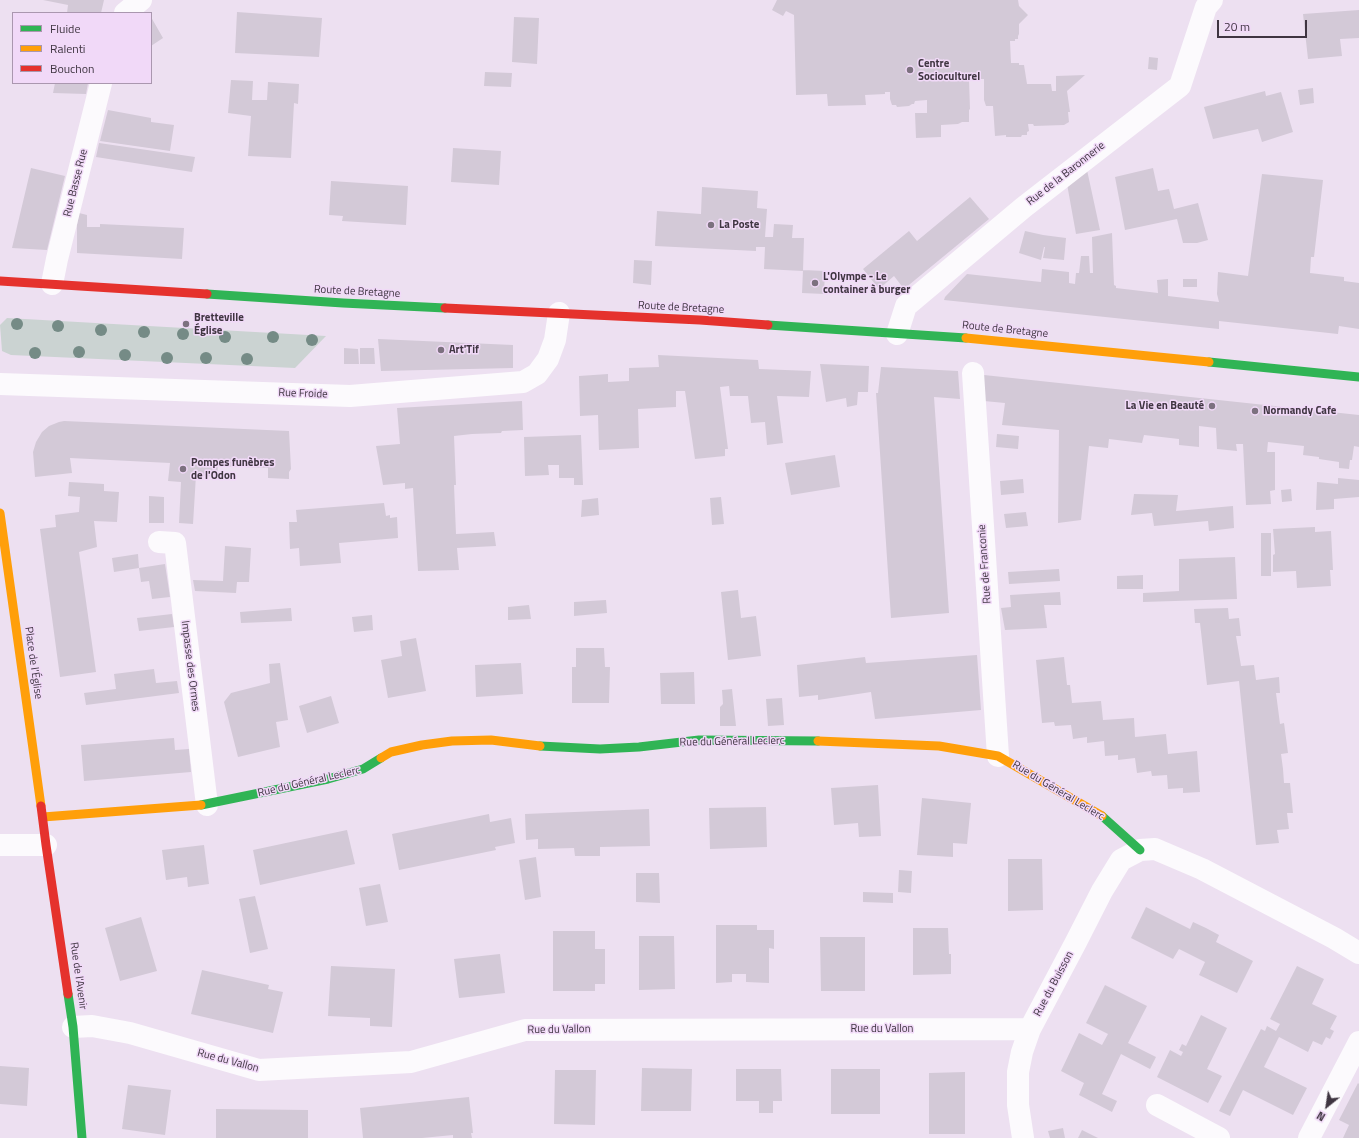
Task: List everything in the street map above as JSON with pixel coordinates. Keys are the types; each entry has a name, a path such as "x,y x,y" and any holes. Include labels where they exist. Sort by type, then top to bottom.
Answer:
{"street":[{"path":"126,12 141,0"},
{"name":"Rue de la Baronnerie","path":"897,334 906,306 1024,208 1180,86 1209,4"},
{"name":"Rue Basse Rue","path":"52,284 101,84"},
{"name":"Route de Bretagne","path":"0,281 343,303 700,320 954,337 1359,378"},
{"name":"Rue Froide","path":"0,384 350,396 523,382 537,374 548,359 555,340 559,313"},
{"name":"Rue de Franconie","path":"973,373 998,756"},
{"name":"Place de l'Église","path":"0,513 43,817"},
{"name":"Impasse des Ormes","path":"159,542 175,543 207,805"},
{"name":"Rue du Général Leclerc","path":"43,817 207,805 328,779 363,769 391,752 422,745 452,741 491,740 551,747 600,749 639,747 700,740 797,741 939,746 998,756 1104,817 1140,850"},
{"name":"Rue de l'Avenir","path":"43,817 73,1027 82,1138"},
{"path":"0,845 46,845"},
{"path":"1140,850 1156,849 1202,869 1334,938 1359,953"},
{"name":"Rue du Buisson","path":"1023,1138 1018,1105 1018,1072 1022,1052 1030,1029 1102,891 1121,860 1140,850"},
{"path":"1334,938 1359,942"},
{"name":"Rue du Vallon","path":"73,1027 92,1026 130,1033 259,1070 411,1062 525,1030 1030,1029"},
{"path":"1309,1138 1359,1042"},
{"path":"1157,1105 1220,1138"}],"shaded area":[{"path":"7,318 326,336 295,368 11,355 2,351 0,325"}],"building":[{"path":"43,0 104,0 101,12 67,12 68,5"},
{"name":"Centre Socioculturel","path":"777,0 1018,0 1019,6 1028,15 1019,24 1018,39 1015,39 1015,41 1010,41 1011,63 1019,63 1019,65 1024,65 1027,84 1051,84 1052,91 1056,91 1056,76 1085,75 1067,91 1070,112 1068,112 1069,122 1064,125 1034,126 1033,124 1028,124 1029,131 1027,132 1027,135 1022,135 1021,137 1006,137 1006,135 995,136 993,106 986,106 984,100 984,79 969,79 969,122 941,125 941,137 916,138 915,113 927,113 927,100 915,101 914,104 909,106 897,107 896,105 892,105 890,92 885,92 885,94 865,95 866,105 828,106 827,94 796,95 794,15 786,11 783,16 772,10"},
{"path":"1359,10 1359,38 1340,39 1342,56 1308,59 1303,14"},
{"path":"237,12 322,18 319,57 235,53"},
{"path":"514,17 539,18 537,64 512,62"},
{"path":"152,19 163,38 152,45"},
{"path":"1149,57 1158,58 1157,70 1148,69"},
{"path":"485,72 512,73 511,87 484,86"},
{"path":"231,80 253,81 252,100 267,100 268,82 299,84 298,104 294,103 291,158 248,156 251,116 228,113"},
{"path":"55,84 88,84 86,94 53,93"},
{"path":"1313,88 1314,103 1300,105 1298,90"},
{"path":"1265,91 1266,96 1281,92 1293,132 1262,142 1258,129 1213,139 1204,107"},
{"path":"108,110 151,118 151,122 174,125 170,151 100,141"},
{"path":"99,143 195,157 192,172 96,157"},
{"path":"453,148 501,151 499,185 451,182"},
{"path":"31,168 65,176 47,250 12,248"},
{"path":"1153,168 1158,191 1169,189 1174,209 1198,203 1208,240 1197,243 1183,243 1177,219 1125,230 1115,177"},
{"path":"1087,170 1100,230 1076,234 1067,184"},
{"path":"1262,174 1323,180 1314,257 1311,257 1310,273 1344,277 1344,281 1359,283 1359,329 1339,326 1338,334 1219,321 1219,329 944,300 945,297 967,274 1041,282 1042,269 1069,272 1069,283 1075,284 1076,273 1079,273 1081,256 1089,256 1090,273 1093,273 1092,237 1112,233 1114,285 1116,288 1158,293 1157,280 1168,279 1168,296 1219,302 1217,294 1218,272 1248,276"},
{"path":"331,181 408,186 406,225 342,221 343,216 329,215"},
{"name":"La Poste","path":"702,187 758,191 757,208 767,209 765,237 773,237 774,224 793,225 792,238 804,238 803,271 764,269 765,247 756,247 756,251 655,246 657,211 701,214"},
{"path":"970,197 989,219 904,289 894,276 879,289 863,269 909,231 917,241"},
{"path":"79,213 87,215 87,227 100,227 100,224 184,228 182,259 77,253 77,225"},
{"path":"1025,231 1066,238 1064,260 1043,258 1045,247 1041,260 1019,253"},
{"path":"634,260 652,261 651,285 633,283"},
{"path":"803,270 825,271 824,294 802,293"},
{"path":"1183,279 1197,279 1197,287 1183,287"},
{"path":"378,339 513,345 513,368 381,371"},
{"path":"344,348 358,349 359,364 344,364"},
{"path":"360,348 374,348 375,364 360,364"},
{"path":"658,355 758,360 759,369 811,371 809,397 777,396 783,443 767,445 765,422 751,423 748,396 730,396 729,386 720,387 728,449 725,449 725,456 695,459 685,391 676,391 676,407 638,409 639,448 599,450 598,415 580,416 579,376 608,374 608,382 629,381 629,368 659,367"},
{"path":"820,364 869,366 868,392 858,392 857,405 847,407 846,398 826,402"},
{"path":"881,367 958,371 960,399 934,397 949,613 891,618 876,393 878,393"},
{"path":"984,375 1359,415 1359,447 1354,446 1349,469 1339,468 1339,462 1303,455 1304,446 1268,442 1267,452 1275,452 1275,490 1270,491 1271,504 1246,505 1243,444 1236,444 1237,451 1217,449 1216,428 1199,426 1199,447 1179,445 1179,439 1144,435 1142,443 1109,439 1108,448 1089,446 1081,520 1058,523 1059,430 1002,425 1005,403 984,401"},
{"path":"522,401 523,430 454,436 456,534 494,532 496,546 457,548 459,570 418,571 413,488 405,489 405,483 383,485 376,446 400,444 397,408"},
{"path":"64,421 289,431 291,469 289,472 289,479 268,478 268,468 218,466 217,477 196,475 193,524 179,523 181,482 168,481 170,463 70,458 72,473 35,477 33,452 36,442 42,432 49,426"},
{"path":"997,434 1019,436 1018,449 996,447"},
{"path":"581,435 583,485 574,485 574,478 559,478 559,465 548,465 549,475 525,476 524,437"},
{"path":"835,455 840,487 791,495 785,463"},
{"path":"1338,478 1359,480 1359,497 1334,499 1334,509 1316,510 1317,482 1338,484"},
{"path":"1023,479 1024,493 1001,495 1000,481"},
{"path":"69,482 104,484 104,491 119,492 117,522 94,521 97,547 79,552 96,672 60,677 40,529 56,527 55,515 79,512 80,497 68,496"},
{"path":"1291,489 1292,501 1282,502 1281,490"},
{"path":"1134,494 1178,495 1176,511 1233,506 1234,528 1209,531 1208,521 1154,526 1152,513 1131,515"},
{"path":"149,496 164,497 164,523 149,523"},
{"path":"721,497 724,524 712,525 710,498"},
{"path":"598,498 599,515 581,517 582,500"},
{"path":"384,503 386,516 390,515 390,518 397,517 398,538 339,543 341,563 300,566 299,548 290,549 289,522 297,522 296,510"},
{"path":"1026,512 1028,526 1006,528 1004,514"},
{"path":"1315,527 1315,532 1331,531 1333,570 1330,570 1331,586 1297,588 1296,571 1273,572 1273,555 1275,554 1273,529"},
{"path":"1261,533 1271,533 1271,576 1261,576"},
{"path":"225,546 251,548 249,582 237,582 236,593 195,591 193,580 223,581"},
{"path":"138,554 139,568 114,572 112,558"},
{"path":"1235,557 1237,599 1143,602 1143,593 1179,591 1179,559"},
{"path":"165,564 170,597 152,599 149,581 141,582 139,568"},
{"path":"1059,569 1060,581 1009,584 1008,572"},
{"path":"1143,575 1143,589 1117,589 1117,576"},
{"path":"738,590 741,618 756,616 761,656 728,660 721,592"},
{"path":"1060,592 1061,605 1044,605 1047,628 1005,630 1001,608 1011,607 1010,595"},
{"path":"606,600 607,613 574,616 574,602"},
{"path":"529,605 531,619 508,620 508,607"},
{"path":"291,608 292,621 241,623 240,612"},
{"path":"1228,608 1229,619 1239,618 1241,636 1236,636 1241,666 1254,665 1256,680 1279,677 1280,693 1276,693 1280,724 1284,723 1288,753 1281,754 1284,783 1290,783 1293,813 1287,813 1289,829 1277,830 1279,843 1256,845 1239,681 1207,685 1200,623 1195,623 1194,609"},
{"path":"172,614 174,627 139,631 137,618"},
{"path":"372,615 373,630 354,632 352,617"},
{"path":"416,638 426,691 388,698 381,660 402,656 400,641"},
{"path":"576,648 604,648 605,667 610,667 609,703 572,703 572,667 576,667"},
{"path":"977,655 981,710 875,719 871,692 818,700 818,695 799,697 797,665 865,657 866,663"},
{"path":"1064,657 1067,685 1070,685 1072,703 1101,701 1103,720 1134,718 1135,737 1166,734 1168,754 1197,751 1200,792 1183,793 1183,788 1168,789 1167,775 1152,776 1151,771 1137,773 1135,758 1118,760 1118,755 1105,756 1104,741 1087,743 1087,737 1073,739 1071,725 1055,726 1054,722 1042,723 1036,660"},
{"path":"280,663 288,720 276,722 280,747 238,757 224,702 231,693 270,683 269,664"},
{"path":"521,663 523,694 476,697 475,665"},
{"path":"154,669 156,683 177,681 179,693 86,705 84,693 116,689 114,674"},
{"path":"694,672 695,704 661,704 660,673"},
{"path":"732,689 736,726 720,726 720,707 723,704 722,690"},
{"path":"331,696 339,723 307,733 299,706"},
{"path":"782,698 784,725 768,726 766,699"},
{"path":"174,738 175,750 189,749 191,772 84,781 81,745"},
{"path":"878,785 881,836 859,837 858,823 834,825 831,788"},
{"path":"922,798 971,803 967,844 953,843 953,857 917,855"},
{"path":"766,807 767,847 710,849 709,808"},
{"path":"649,809 650,846 600,847 600,856 575,856 574,848 538,849 538,839 526,840 525,814"},
{"path":"489,814 490,822 511,818 515,843 495,847 496,850 399,870 392,834"},
{"path":"347,830 355,864 260,885 253,850"},
{"path":"204,845 209,884 188,887 187,877 166,880 162,850"},
{"path":"536,857 541,897 525,900 519,860"},
{"path":"1008,859 1042,859 1043,910 1008,911"},
{"path":"899,870 912,871 911,893 898,892"},
{"path":"636,873 659,873 660,903 636,902"},
{"path":"380,884 388,922 366,926 359,888"},
{"path":"863,892 893,893 893,903 863,902"},
{"path":"255,896 268,949 250,953 239,899"},
{"path":"1146,907 1190,929 1193,922 1206,928 1219,935 1216,942 1253,961 1237,993 1199,975 1205,962 1179,949 1173,959 1131,938"},
{"path":"141,917 157,971 120,981 105,928"},
{"path":"716,925 757,925 757,930 774,930 774,949 769,948 769,983 746,982 746,974 732,974 732,982 716,983"},
{"path":"913,928 948,928 949,954 951,954 951,974 913,975"},
{"path":"553,931 595,931 595,949 605,949 605,984 595,984 595,991 553,991"},
{"path":"639,936 674,936 675,989 639,990"},
{"path":"820,937 865,937 865,991 821,991"},
{"path":"500,954 505,993 459,998 454,959"},
{"path":"331,966 395,969 392,1027 370,1026 370,1018 328,1016"},
{"path":"1297,966 1324,979 1312,1004 1337,1016 1330,1029 1334,1031 1330,1039 1326,1037 1322,1045 1313,1041 1308,1052 1279,1037 1264,1067 1307,1088 1293,1115 1243,1090 1230,1116 1219,1111 1261,1029 1265,1031 1267,1026 1276,1031 1280,1024 1270,1019"},
{"path":"202,970 269,985 268,989 283,992 273,1033 191,1014"},
{"path":"1105,985 1147,1006 1128,1043 1156,1057 1150,1069 1121,1054 1102,1094 1117,1101 1112,1112 1079,1095 1084,1083 1061,1071 1079,1033 1102,1045 1108,1034 1086,1023"},
{"path":"1201,1015 1227,1028 1207,1069 1222,1076 1208,1103 1157,1077 1170,1050 1181,1056 1183,1052 1179,1050 1182,1044 1186,1046"},
{"path":"0,1066 29,1068 27,1106 0,1104"},
{"path":"642,1068 692,1069 691,1111 641,1111"},
{"path":"736,1069 781,1069 782,1101 773,1101 773,1113 759,1113 759,1101 736,1101"},
{"path":"831,1069 880,1069 880,1114 831,1114"},
{"path":"555,1070 596,1070 595,1125 554,1124"},
{"path":"965,1072 965,1134 929,1134 929,1073"},
{"path":"1358,1083 1359,1138 1343,1138 1349,1125 1339,1120"},
{"path":"128,1085 171,1090 165,1135 122,1129"},
{"path":"469,1097 473,1133 471,1133 472,1138 453,1138 453,1135 422,1138 363,1138 360,1108"},
{"path":"216,1109 308,1110 308,1138 216,1138"},
{"path":"1063,1128 1065,1138 1050,1138 1048,1131"},
{"path":"1082,1130 1098,1138 1078,1138"}],"traffic: fast":[{"path":"207,294 445,308"},
{"path":"768,325 966,338"},
{"path":"1209,362 1359,377"},
{"path":"540,746 600,749 639,747 699,740 818,741"},
{"path":"201,805 328,779 363,769 381,758"},
{"path":"1102,816 1140,850"},
{"path":"68,994 73,1027 82,1138"}],"traffic: slow":[{"path":"966,338 1209,362"},
{"path":"0,513 41,806"},
{"path":"381,758 391,752 422,745 452,741 491,740 540,746"},
{"path":"818,741 939,746 998,756 1102,816"},
{"path":"43,817 201,805"}],"traffic: jam":[{"path":"0,281 207,294"},
{"path":"445,308 700,320 768,325"},
{"path":"41,806 68,994"}],"place":[{"name":"Centre Socioculturel","path":"910,70"},
{"name":"La Poste","path":"711,225"},
{"name":"L'Olympe - Le container à burger","path":"815,283"},
{"name":"Bretteville Église","path":"186,324"},
{"name":"Art'Tif","path":"441,350"},
{"name":"La Vie en Beauté","path":"1212,406"},
{"name":"Normandy Cafe","path":"1255,411"},
{"name":"Pompes funèbres de l'Odon","path":"183,469"}]}
